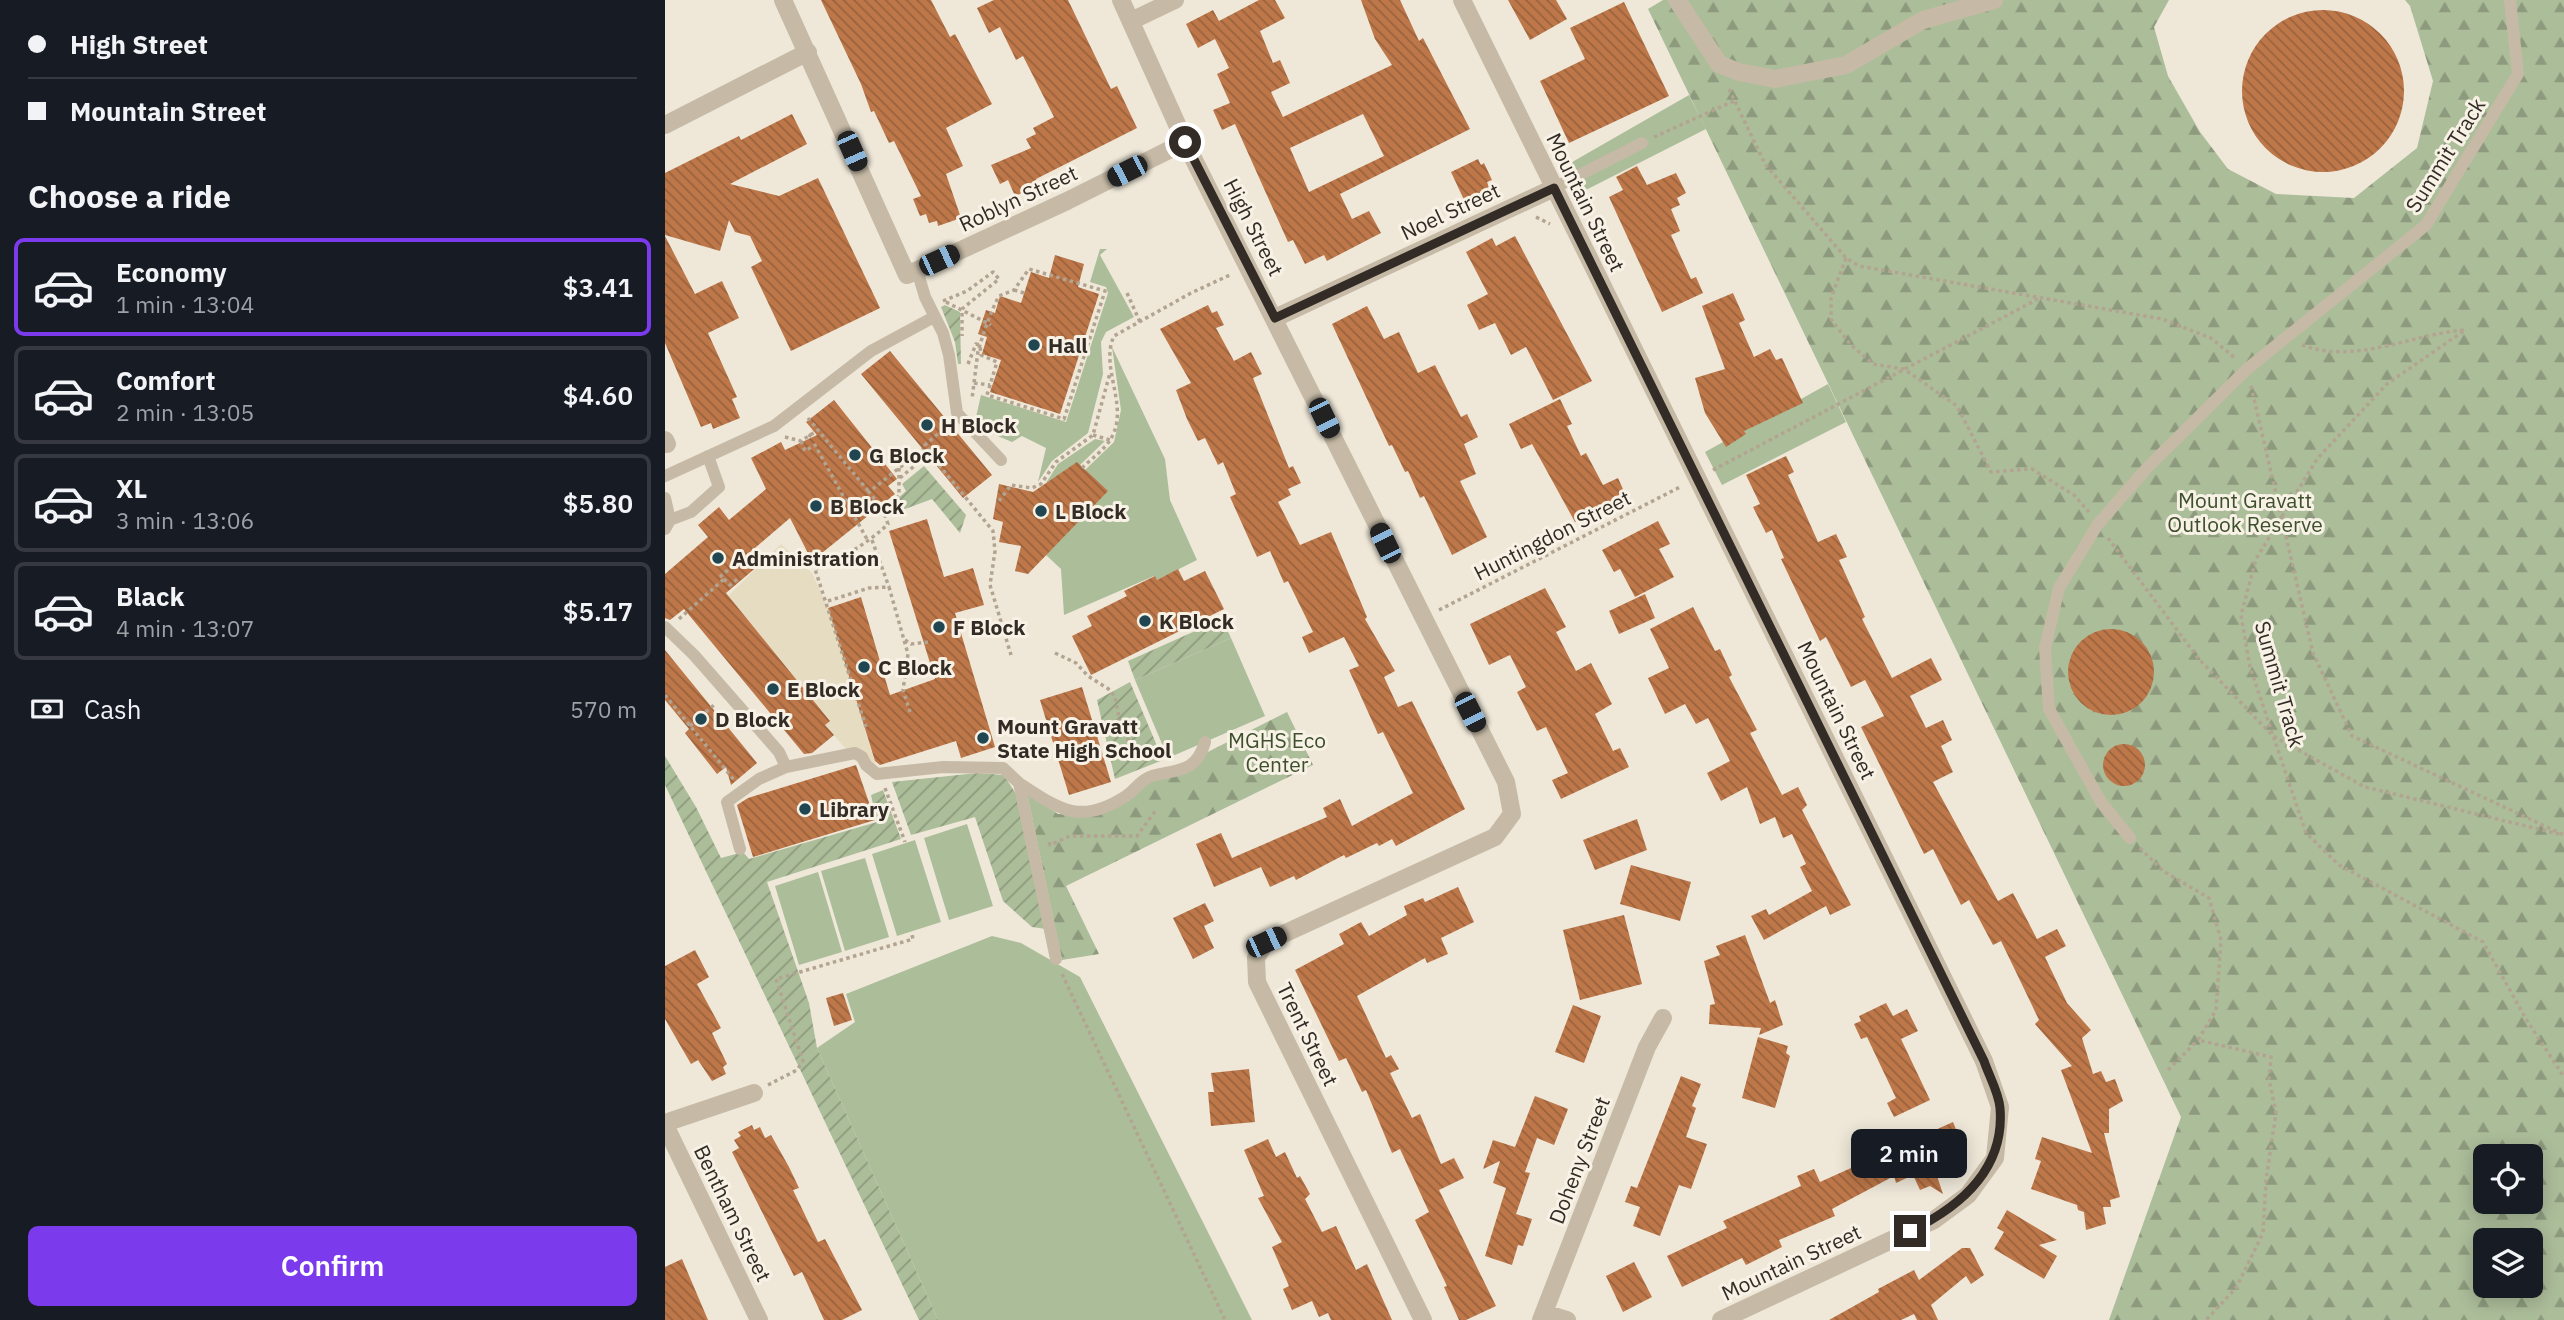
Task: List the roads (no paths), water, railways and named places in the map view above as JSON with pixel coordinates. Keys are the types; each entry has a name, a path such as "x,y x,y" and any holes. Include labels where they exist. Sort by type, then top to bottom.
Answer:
{"street":[{"path":"783,0 912,272"},
{"name":"High Street","path":"1121,0 1185,142 1506,782 1512,814"},
{"path":"1131,21 1175,0"},
{"name":"Mountain Street","path":"1462,0 1984,1061 2000,1107 1994,1158 1968,1195 1934,1220 1721,1320"},
{"path":"1677,0 1719,64 1739,72 1775,79 1846,65 1923,19 1994,0"},
{"path":"665,125 808,52"},
{"name":"Roblyn Street","path":"912,272 1067,201 1185,142"},
{"name":"Noel Street","path":"1275,318 1554,188"},
{"name":"Trent Street","path":"1423,1320 1257,982 1256,958 1266,942 1495,837 1512,814"},
{"name":"Doheny Street","path":"1543,1317 1647,1047 1663,1018"},
{"path":"666,1129 754,1093"},
{"name":"Bentham Street","path":"666,1129 759,1320"},
{"path":"1543,1317 1567,1320"}],"lane":[{"name":"Summit Track","path":"2130,838 2101,802 2049,709 2045,648 2059,588 2098,524 2147,468 2247,369 2286,334 2426,225 2518,74 2510,0"},
{"name":"Noel Street","path":"1554,188 1642,143"},
{"path":"912,272 935,317 950,355 957,413 1001,460"},
{"path":"665,476 774,426 871,351 935,317"},
{"path":"665,498 667,524 691,512 719,487 708,456"},
{"path":"666,628 753,723 786,767"},
{"path":"740,849 727,802 759,779 786,767 855,753 877,774 943,767 1003,768 1019,783 1061,810 1083,812 1126,796 1145,780 1186,770 1195,764 1205,742"},
{"path":"1019,783 1056,959"}],"place":[{"name":"Hall","path":"1034,345"},
{"name":"H Block","path":"927,425"},
{"name":"G Block","path":"855,455"},
{"name":"B Block","path":"816,506"},
{"name":"L Block","path":"1041,511"},
{"name":"Administration","path":"718,558"},
{"name":"K Block","path":"1145,621"},
{"name":"F Block","path":"939,627"},
{"name":"C Block","path":"864,667"},
{"name":"E Block","path":"773,689"},
{"name":"D Block","path":"701,719"},
{"name":"Mount Gravatt State High School","path":"983,738"},
{"name":"Library","path":"805,809"}],"park label":[{"name":"Mount Gravatt Outlook Reserve","path":"2245,512"},
{"name":"MGHS Eco Center","path":"1277,752"}]}
